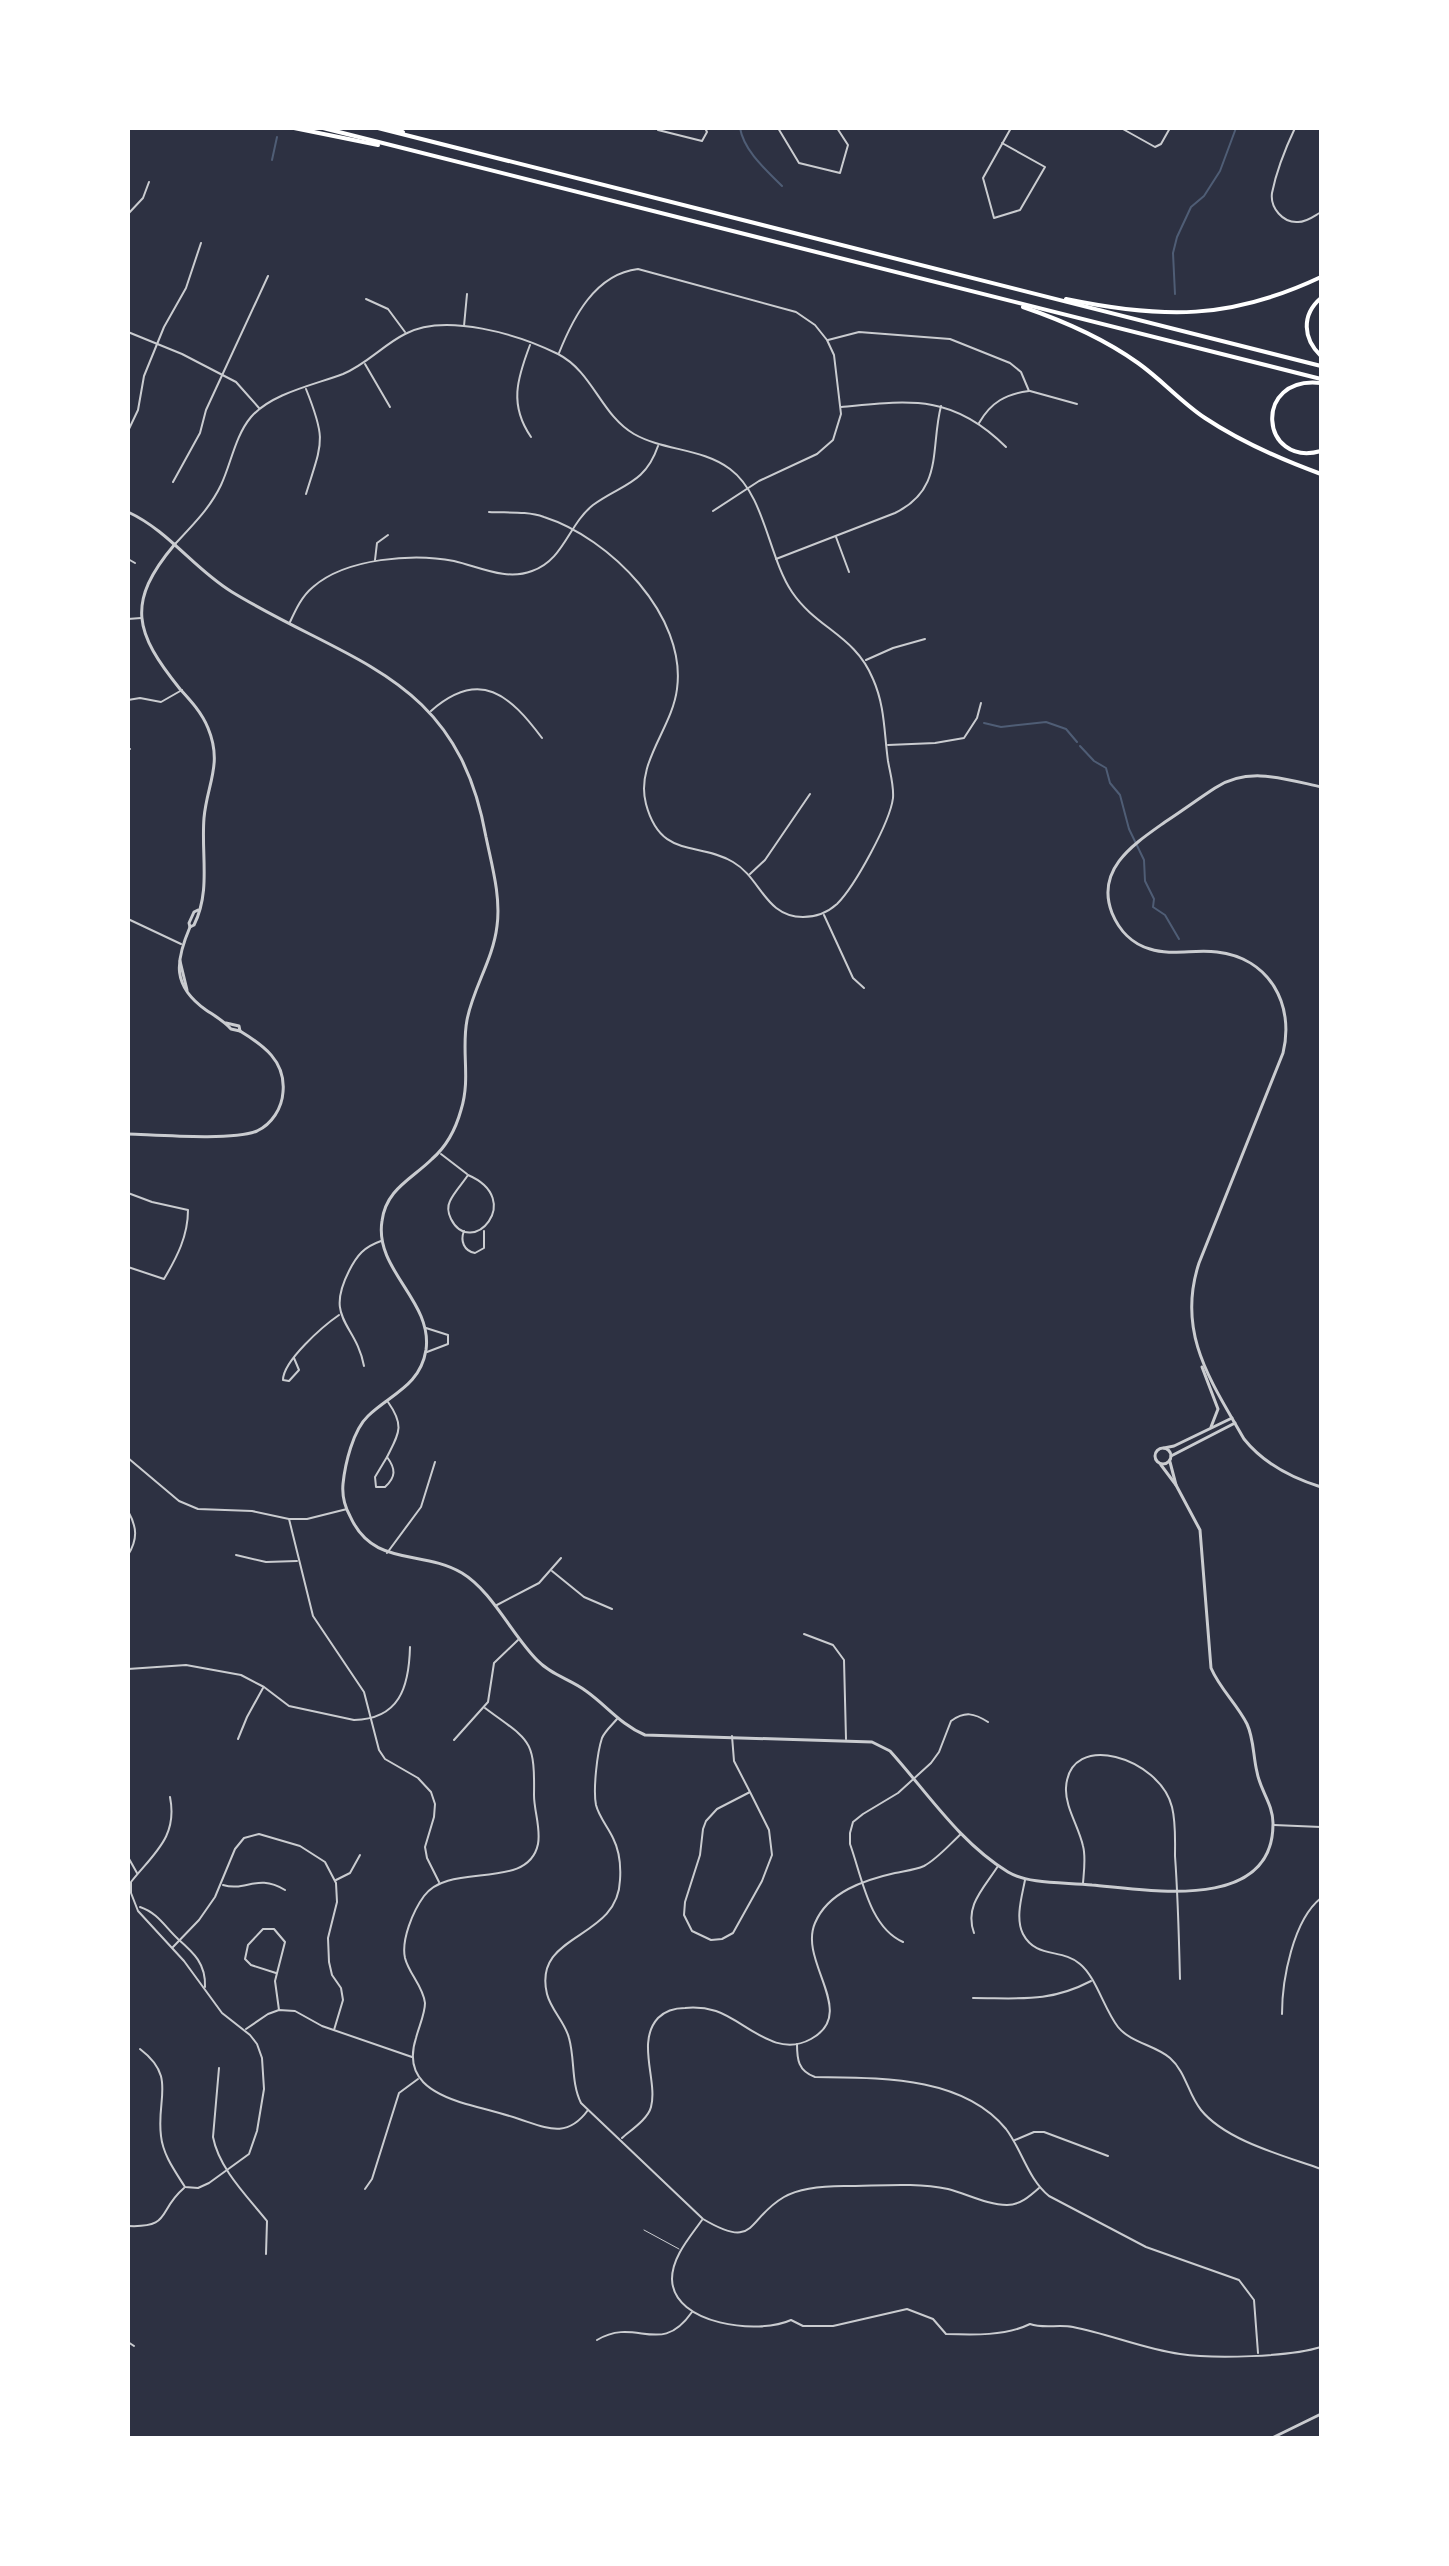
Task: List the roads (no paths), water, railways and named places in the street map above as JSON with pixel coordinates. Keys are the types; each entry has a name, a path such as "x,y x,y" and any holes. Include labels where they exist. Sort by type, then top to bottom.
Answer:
{"highway":[{"path":"294,128 400,148"},
{"path":"323,128 1321,381"},
{"path":"378,128 1321,366"},
{"path":"393,128 428,140"},
{"path":"1005,286 1126,310 1174,314 1224,310 1259,302 1321,277"},
{"path":"994,297 1058,319 1094,336 1136,362 1187,405 1223,430 1264,452 1321,474"},
{"path":"1321,298 1309,314 1306,332 1321,356"},
{"path":"1321,381 1301,382 1287,388 1277,398 1272,422 1276,436 1287,448 1301,453 1321,451"}],"street":[{"path":"658,128 702,141 707,132 705,128"},
{"path":"786,128 779,130 799,163 840,173 848,145 837,128"},
{"path":"1002,143 1045,167 1020,210 994,218 983,178 1002,143 1011,128"},
{"path":"1121,128 1153,146 1160,146 1170,128"},
{"path":"1295,128 1273,190 1273,206 1280,215 1294,222 1321,212"},
{"path":"128,214 143,198 149,182"},
{"path":"128,431 134,422 144,376 186,288 201,243"},
{"path":"558,354 574,318 588,299 618,275 638,269 790,309 809,320 827,340 836,364 841,407 837,433 824,450 748,487 713,511"},
{"path":"173,482 200,433 206,410 268,276"},
{"path":"464,327 467,294"},
{"path":"366,299 388,309 405,333"},
{"path":"128,1134 238,1135 260,1130 268,1124 282,1100 283,1082 281,1071 266,1048 240,1031 231,1029 201,1006 183,987 178,973 189,923 198,910 205,888 204,818 214,777 215,750 201,713 151,650 142,618 143,599 150,577 212,501 245,425 260,409 364,363 405,333 431,325 464,327 492,331 558,354 582,372 623,426 635,435 717,461 748,487 784,578 805,608 851,643 865,661 882,704 893,788 889,815 850,887 823,914 804,917 781,912 767,901 749,875 727,859 677,845 659,830 644,798 644,779 675,702 678,671 675,651 663,619 643,588 621,564 573,530 539,515 489,512"},
{"path":"128,332 158,343 243,386 260,409"},
{"path":"827,340 859,332 950,339 1010,363 1021,372 1029,391"},
{"path":"530,344 517,378 516,393 517,411 531,437"},
{"path":"364,363 390,407"},
{"path":"306,388 322,439 306,494"},
{"path":"979,423 999,400 1013,393 1029,391 1077,404"},
{"path":"841,407 916,402 941,406 961,412 979,423 1006,447"},
{"path":"776,559 903,509 921,492 934,465 935,430 941,406"},
{"path":"289,623 299,603 317,584 375,562 408,557 439,559 501,574 525,573 553,559 595,504 643,475 652,463 659,444"},
{"path":"128,512 155,528 230,591 377,669 431,711 456,750 481,809 498,911 493,945 467,1018 466,1095 454,1130 439,1152 392,1195 382,1216 382,1241 388,1259 421,1315 426,1352 416,1376 402,1392 369,1415 358,1431 343,1484 347,1509 361,1534 387,1553 430,1560 470,1578 545,1668 586,1691 618,1718 645,1735 872,1742 890,1751 961,1834 1015,1876 1159,1891 1225,1887 1247,1876 1264,1858 1273,1825 1269,1801 1257,1773 1248,1727 1211,1668 1200,1530 1176,1485 1154,1455 1159,1449 1174,1446 1232,1418"},
{"path":"375,562 377,543 388,535"},
{"path":"836,536 849,572"},
{"path":"128,559 135,563"},
{"path":"128,619 142,618"},
{"path":"865,661 893,648 925,639"},
{"path":"128,700 140,698 161,702 182,690"},
{"path":"431,711 443,700 462,692 493,692 520,709 542,738"},
{"path":"887,745 964,738 977,718 981,703"},
{"path":"1210,1429 1218,1409 1200,1360 1191,1321 1193,1280 1283,1053 1287,1038 1285,1010 1273,982 1248,960 1217,952 1158,952 1145,948 1125,934 1111,910 1108,894 1113,867 1133,845 1232,779 1267,775 1321,787"},
{"path":"749,875 765,860 810,794"},
{"path":"823,914 853,978 864,988"},
{"path":"128,919 183,945"},
{"path":"439,1152 468,1175 487,1185 493,1195 490,1219 484,1230 484,1248 475,1253 465,1249 462,1242 464,1231"},
{"path":"468,1175 451,1197 449,1215 455,1225 464,1231 484,1230"},
{"path":"128,1193 188,1210 188,1221 177,1257 164,1279 128,1267"},
{"path":"364,1366 362,1355 340,1315 340,1292 355,1259 366,1247 382,1241"},
{"path":"294,1358 299,1370 289,1381 283,1380 284,1370 294,1358 325,1325 340,1315"},
{"path":"425,1327 448,1335 448,1344 426,1352"},
{"path":"1200,1360 1244,1439 1261,1457 1283,1472 1321,1487"},
{"path":"387,1457 393,1466 393,1477 385,1487 376,1487 375,1477 400,1431 397,1415 388,1401"},
{"path":"1161,1465 1235,1423"},
{"path":"1164,1448 1170,1458 1176,1485"},
{"path":"128,1458 171,1495 188,1505 210,1511 252,1511 289,1519 307,1519 347,1509"},
{"path":"387,1553 421,1507 435,1462"},
{"path":"128,1511 136,1526 133,1546 128,1555"},
{"path":"289,1519 313,1616 358,1681 379,1750 385,1759 418,1778 431,1792 435,1804 434,1817 425,1847 440,1884"},
{"path":"236,1555 266,1562 298,1561"},
{"path":"494,1607 521,1590 534,1586 561,1558"},
{"path":"551,1571 584,1597 612,1609"},
{"path":"804,1634 833,1645 844,1660 846,1740"},
{"path":"454,1740 485,1708 492,1691 494,1663 519,1639"},
{"path":"128,1669 186,1665 241,1675 289,1706 354,1720 388,1712 400,1697 410,1647"},
{"path":"238,1739 264,1687"},
{"path":"485,1708 522,1736 530,1746 538,1844 530,1859 515,1870 449,1880 425,1893 404,1941 405,1959 425,2003 412,2057 419,2078 442,2097 518,2118 544,2129 558,2130 572,2125 581,2120 588,2110"},
{"path":"903,1942 882,1928 850,1844 853,1822 885,1803 915,1778 939,1752 951,1721 968,1714 977,1715 988,1722"},
{"path":"618,1718 603,1737 595,1793 596,1807 615,1841 620,1861 618,1899 598,1925 567,1942 557,1952 549,1964 546,1979 546,1993 569,2035 575,2091 581,2103 703,2219 727,2232 751,2229 782,2198 829,2186 927,2187 1007,2205 1025,2200 1039,2188"},
{"path":"732,1736 734,1761 750,1792 769,1830 772,1855 768,1869 733,1933 711,1940 692,1931 684,1915 700,1855 703,1829 717,1809 750,1792"},
{"path":"1083,1884 1084,1849 1065,1789 1075,1765 1086,1758 1107,1755 1144,1768 1167,1793 1173,1815 1180,1979"},
{"path":"131,1882 170,1832 174,1813 170,1797"},
{"path":"1273,1825 1321,1827"},
{"path":"172,1948 199,1920 244,1838 259,1834 300,1846 325,1862 335,1880 337,1902 328,1938 329,1969 341,1988 343,2000 334,2030"},
{"path":"621,2139 645,2117 651,2107 648,2039 659,2017 668,2011 698,2008 716,2011 761,2038 777,2043 797,2044 810,2040 828,2022 831,2009 828,1992 814,1962 811,1934 815,1921 835,1897 863,1882 926,1865 961,1834"},
{"path":"335,1880 350,1873 360,1855"},
{"path":"128,1857 138,1874"},
{"path":"974,1933 969,1921 972,1906 999,1865"},
{"path":"128,1878 138,1911 205,1988 222,2013 250,2035 262,2058 264,2089 257,2131 249,2154 198,2188 185,2187 173,2198 156,2224 128,2226"},
{"path":"1025,1878 1020,1916 1024,1935 1041,1952 1080,1963 1118,2027 1125,2034 1169,2057 1206,2116 1256,2145 1321,2169"},
{"path":"221,1884 237,1887 259,1881 285,1890"},
{"path":"1282,2014 1287,1964 1311,1907 1321,1898"},
{"path":"138,1906 156,1914 198,1958 205,1988"},
{"path":"276,1973 251,1965 245,1959 248,1945 263,1929 274,1929 285,1942 276,1973 279,2010"},
{"path":"973,1998 1044,1999 1091,1981"},
{"path":"245,2029 261,2017 279,2010 295,2011 334,2030 412,2057"},
{"path":"797,2044 799,2065 808,2075 905,2082 955,2094 982,2108 997,2120 1014,2141 1039,2188 1060,2203 1146,2247 1239,2280 1254,2300 1258,2354"},
{"path":"140,2049 161,2070 164,2096 160,2134 167,2158 185,2187"},
{"path":"219,2068 213,2137 215,2148 267,2221 266,2254"},
{"path":"365,2189 372,2179 399,2093 419,2078"},
{"path":"1014,2141 1023,2134 1044,2132 1108,2156"},
{"path":"703,2219 673,2265 673,2290 677,2299 693,2311 740,2327 779,2326 791,2320 803,2326 833,2326 907,2309 935,2320 946,2334 1003,2331 1030,2324 1040,2327 1068,2326 1180,2354 1303,2353 1321,2347"},
{"path":"597,2340 616,2331 628,2330 659,2336 671,2334 683,2326 693,2311"},
{"path":"128,2342 134,2346"},
{"path":"1272,2438 1321,2414"},
{"path":"1284,2438 1287,2430"}],"lane":[{"path":"644,2230 682,2250"}],"waterway":[{"path":"740,128 751,152 782,186"},
{"path":"1175,294 1173,253 1177,237 1191,207 1204,196 1220,171 1236,128"},
{"path":"272,160 277,137"},
{"path":"984,723 1001,727 1046,722 1066,729 1077,742"},
{"path":"1080,746 1094,761 1106,768 1110,783 1120,795 1129,829 1144,860 1145,881 1154,899 1153,907 1165,915 1179,939"}]}
